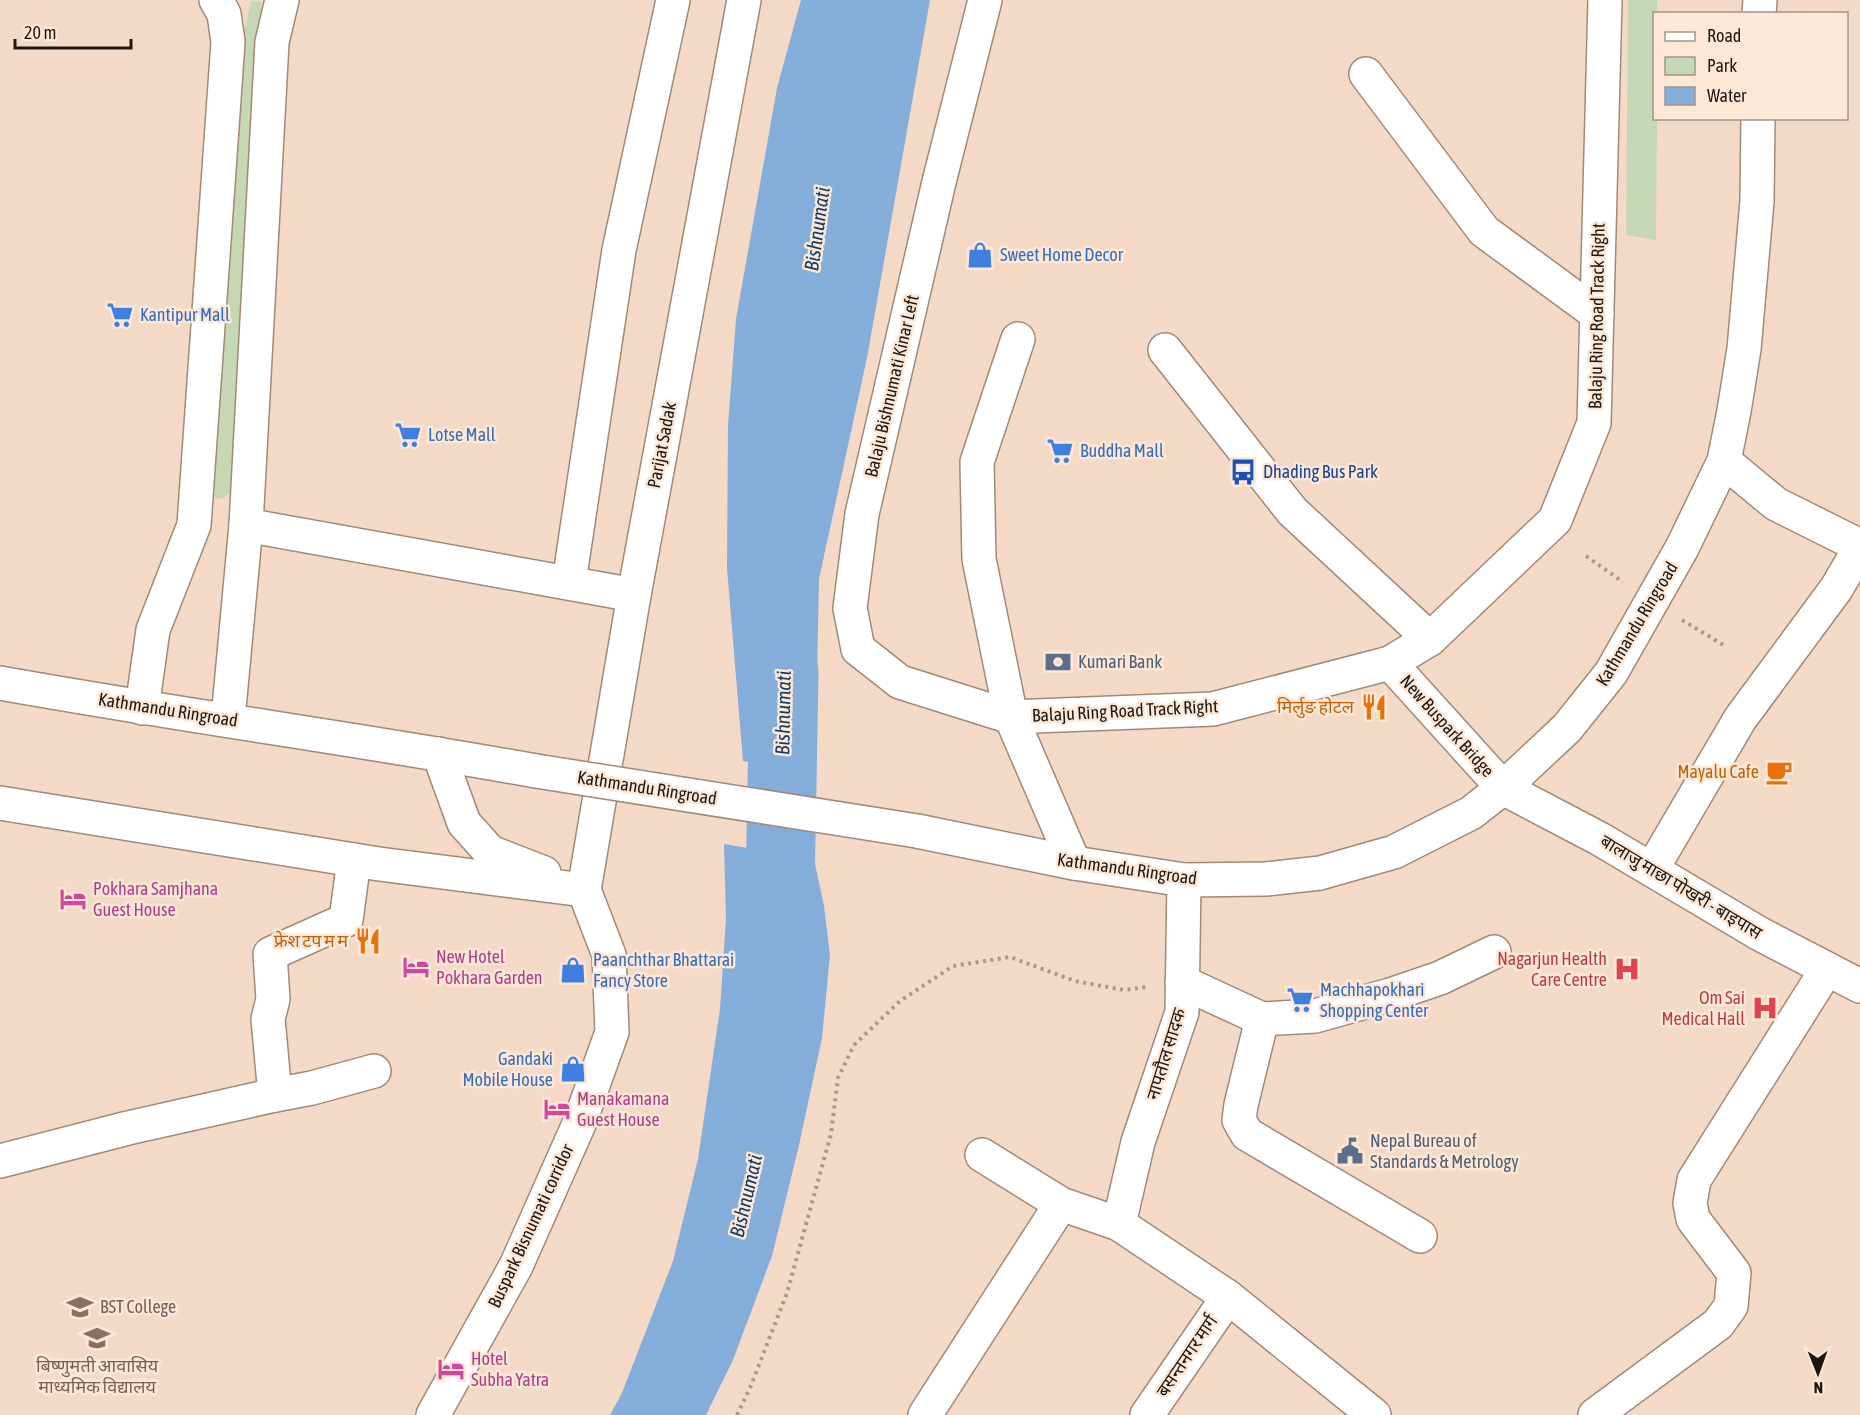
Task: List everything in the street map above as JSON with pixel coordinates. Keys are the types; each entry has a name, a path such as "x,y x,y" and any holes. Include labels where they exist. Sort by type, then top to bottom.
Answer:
{"main road":[{"path":"142,708 153,630 194,525 228,42 224,14 216,0"},
{"path":"228,719 246,525 272,42 282,0"},
{"path":"569,582 619,250 673,0"},
{"name":"Balaju Bishnumati Kinar Left","path":"973,705 900,682 858,649 850,608 862,514 939,182 985,0"},
{"name":"Balaju Ring Road Track Right","path":"973,705 1011,717 1214,709 1390,663 1430,639 1555,520 1594,423 1605,0"},
{"name":"Parijat Sadak","path":"584,890 734,2"},
{"path":"1366,74 1484,231 1597,314"},
{"name":"Kathmandu Ringroad","path":"0,682 142,708 228,719 536,771 917,831 1074,863 1184,880 1266,879 1320,873 1394,852 1471,813 1503,788 1568,728 1611,673 1682,548 1724,461 1734,411 1744,349 1757,201 1758,120"},
{"path":"1018,339 977,462 979,559 1011,717 1074,863"},
{"path":"1165,350 1292,511 1430,639"},
{"path":"1652,869 1740,719 1836,589 1860,547 1776,504 1724,461"},
{"path":"246,525 634,595"},
{"name":"New Buspark Bridge","path":"1390,663 1503,788"},
{"path":"440,754 464,823 490,852 584,890"},
{"name":"बालाजु माछा पोखरी - बाइपास","path":"1503,788 1600,839 1760,934 1860,986"},
{"path":"0,803 354,860 584,890"},
{"path":"274,1095 267,1019 273,999 270,954 346,920 354,860"},
{"name":"नापतौल सादक","path":"1119,1224 1138,1142 1182,1012 1184,880"},
{"name":"Buspark Bisnumati corridor","path":"433,1415 516,1266 579,1124 612,1032 609,955 584,890"},
{"path":"1182,982 1262,1019 1315,1016 1440,978 1494,952"},
{"path":"1594,1415 1718,1324 1731,1306 1734,1273 1693,1219 1690,1203 1694,1180 1827,969"},
{"path":"1262,1019 1239,1120 1247,1134 1420,1236"},
{"path":"0,1161 128,1128 274,1095 312,1089 374,1071"},
{"path":"982,1155 1061,1204 1119,1224 1228,1297 1374,1415"},
{"path":"926,1415 1061,1204"},
{"name":"बसन्तनगर मार्ग","path":"1147,1415 1228,1297"}],"path":[{"path":"737,1415 787,1293 831,1134 838,1078 854,1045 900,1001 953,966 1010,957 1075,981 1124,990 1182,982"}],"green space":[{"path":"1628,0 1657,0 1657,12 1653,12 1653,120 1657,120 1656,240 1626,235"},
{"path":"251,1 261,2 260,39 231,491 225,497 218,499 212,496 243,37"}],"water":[{"path":"801,0 930,0 867,358 819,579 815,772 743,761 727,568 728,426 736,319 777,88"},
{"path":"724,844 814,859 824,906 830,955 822,1038 772,1256 733,1360 706,1415 610,1415 622,1393 673,1261 698,1159 720,1009 726,919"}],"waterway":[{"name":"Bishnumati","path":"779,949 784,672"}],"place":[{"name":"Sweet Home Decor","path":"980,255"},
{"name":"Kantipur Mall","path":"120,315"},
{"name":"Lotse Mall","path":"408,435"},
{"name":"Buddha Mall","path":"1060,451"},
{"name":"Dhading Bus Park","path":"1243,472"},
{"name":"Kumari Bank","path":"1058,662"},
{"name":"मिर्लुङ होटल","path":"1374,707"},
{"name":"Mayalu Cafe","path":"1779,772"},
{"name":"Pokhara Samjhana Guest House","path":"73,899"},
{"name":"फ्रेश टप म म","path":"368,941"},
{"name":"New Hotel Pokhara Garden","path":"416,967"},
{"name":"Nagarjun Health Care Centre","path":"1627,969"},
{"name":"Paanchthar Bhattarai Fancy Store","path":"573,970"},
{"name":"Machhapokhari Shopping Center","path":"1300,1000"},
{"name":"Om Sai Medical Hall","path":"1765,1008"},
{"name":"Gandaki Mobile House","path":"573,1069"},
{"name":"Manakamana Guest House","path":"557,1109"},
{"name":"Nepal Bureau of Standards & Metrology","path":"1350,1151"},
{"name":"BST College","path":"80,1307"},
{"name":"बिष्णुमती आवासिय माध्यमिक विद्यालय","path":"97,1338"},
{"name":"Hotel Subha Yatra","path":"451,1369"}]}
